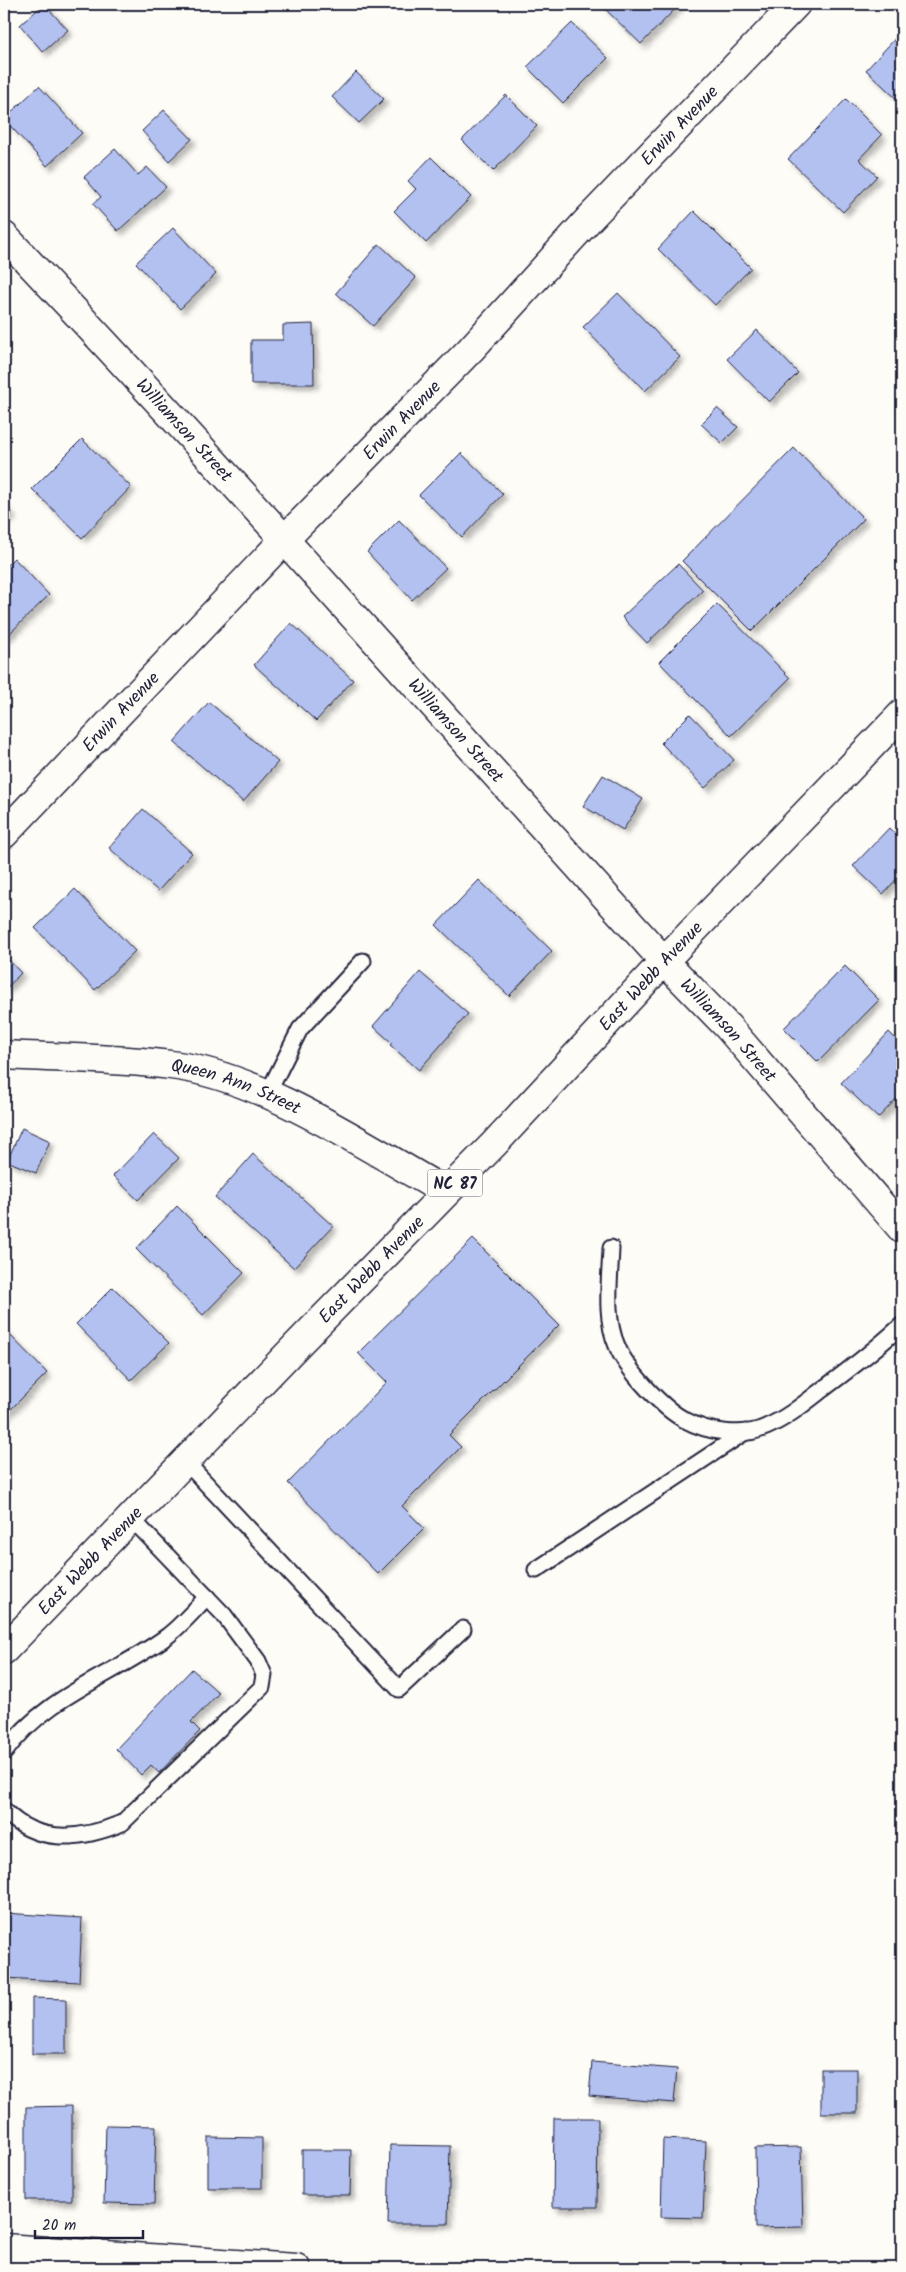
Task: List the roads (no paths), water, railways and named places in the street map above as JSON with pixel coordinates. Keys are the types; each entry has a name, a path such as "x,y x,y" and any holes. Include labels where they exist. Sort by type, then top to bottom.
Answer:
{"main road":[{"name":"Erwin Avenue","path":"4,834 284,540 471,349 590,218 796,4"},
{"name":"Williamson Street","path":"4,236 78,314 284,540 664,961 728,1027 902,1229"},
{"name":"East Webb Avenue","path":"4,1650 494,1144 664,961 902,714"},
{"name":"Queen Ann Street","path":"4,1055 172,1065 224,1078 268,1095 341,1131 446,1192"},
{"path":"4,2248 296,2268"}],"lane":[{"path":"268,1095 300,1029 362,961"},
{"path":"611,1248 610,1315 616,1346 642,1385 684,1420 716,1431 745,1432 765,1428 790,1414 882,1343 902,1325"},
{"path":"536,1570 745,1432"},
{"path":"185,1461 399,1689 463,1629"},
{"path":"4,1810 11,1818 30,1830 54,1836 74,1837 102,1831 122,1823 262,1687 264,1676 258,1661 224,1615 131,1518"},
{"path":"4,1752 16,1737 40,1715 68,1694 166,1636 207,1597"}]}
